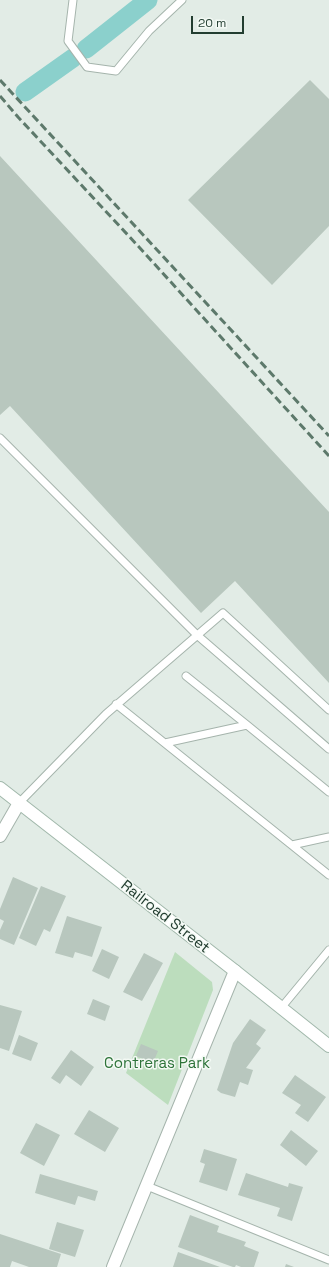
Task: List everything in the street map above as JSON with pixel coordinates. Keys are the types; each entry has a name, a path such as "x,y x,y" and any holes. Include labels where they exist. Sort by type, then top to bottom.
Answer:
{"main road":[{"name":"Railroad Street","path":"0,788 329,1046"},
{"path":"0,836 19,803"},
{"path":"113,1267 235,971"}],"lane":[{"path":"73,0 68,41 87,67 116,72 149,31 182,0"},
{"path":"0,438 197,635 329,749"},
{"path":"19,803 57,762 116,704 223,613 329,710"},
{"path":"186,676 329,792"},
{"path":"116,704 329,875"},
{"path":"165,743 247,725"},
{"path":"292,845 329,837"},
{"path":"282,1008 329,950"},
{"path":"147,1186 329,1260"}],"green space":[{"name":"Contreras Park","path":"175,952 212,982 213,990 168,1105 126,1073"}],"building":[{"path":"310,80 329,99 329,226 272,285 188,200"},
{"path":"0,156 329,512 329,683 235,581 201,613 10,406 0,415"},
{"path":"13,877 38,888 14,945 0,939 0,930 4,921 0,919 0,909"},
{"path":"41,886 66,896 50,932 44,929 36,946 19,938"},
{"path":"67,916 102,927 92,957 75,952 73,958 55,953"},
{"path":"102,949 119,957 109,979 92,971"},
{"path":"144,953 163,963 142,1001 123,992"},
{"path":"93,999 110,1006 105,1021 87,1014"},
{"path":"0,1005 22,1011 9,1051 0,1048"},
{"path":"250,1019 266,1030 256,1044 261,1048 246,1068 253,1070 248,1085 240,1082 235,1097 221,1093 217,1090 233,1043"},
{"path":"19,1035 38,1043 31,1061 12,1054"},
{"path":"141,1044 158,1051 153,1063 136,1056"},
{"path":"71,1050 94,1067 81,1086 66,1075 60,1084 51,1078"},
{"path":"295,1075 326,1097 308,1122 295,1113 301,1105 282,1093"},
{"path":"89,1110 119,1128 105,1152 74,1134"},
{"path":"36,1123 60,1135 44,1166 20,1153"},
{"path":"291,1130 318,1151 306,1166 280,1145"},
{"path":"204,1149 237,1159 227,1191 199,1182 205,1164 200,1162"},
{"path":"246,1173 288,1187 289,1183 303,1187 292,1221 277,1216 280,1208 238,1195"},
{"path":"40,1174 98,1191 95,1201 78,1196 75,1205 35,1193"},
{"path":"190,1215 219,1226 217,1232 246,1242 244,1246 259,1252 254,1267 241,1267 236,1265 233,1267 178,1247"},
{"path":"57,1222 84,1230 75,1257 49,1249"},
{"path":"0,1234 61,1254 57,1267 29,1267 12,1261 10,1267 0,1267"},
{"path":"178,1252 220,1267 173,1267"},
{"path":"286,1264 294,1267 285,1267"}],"waterway":[{"path":"86,49 148,0"},
{"path":"25,92 73,58"}],"railway":[{"path":"0,80 329,436"},
{"path":"0,96 329,456"}]}
